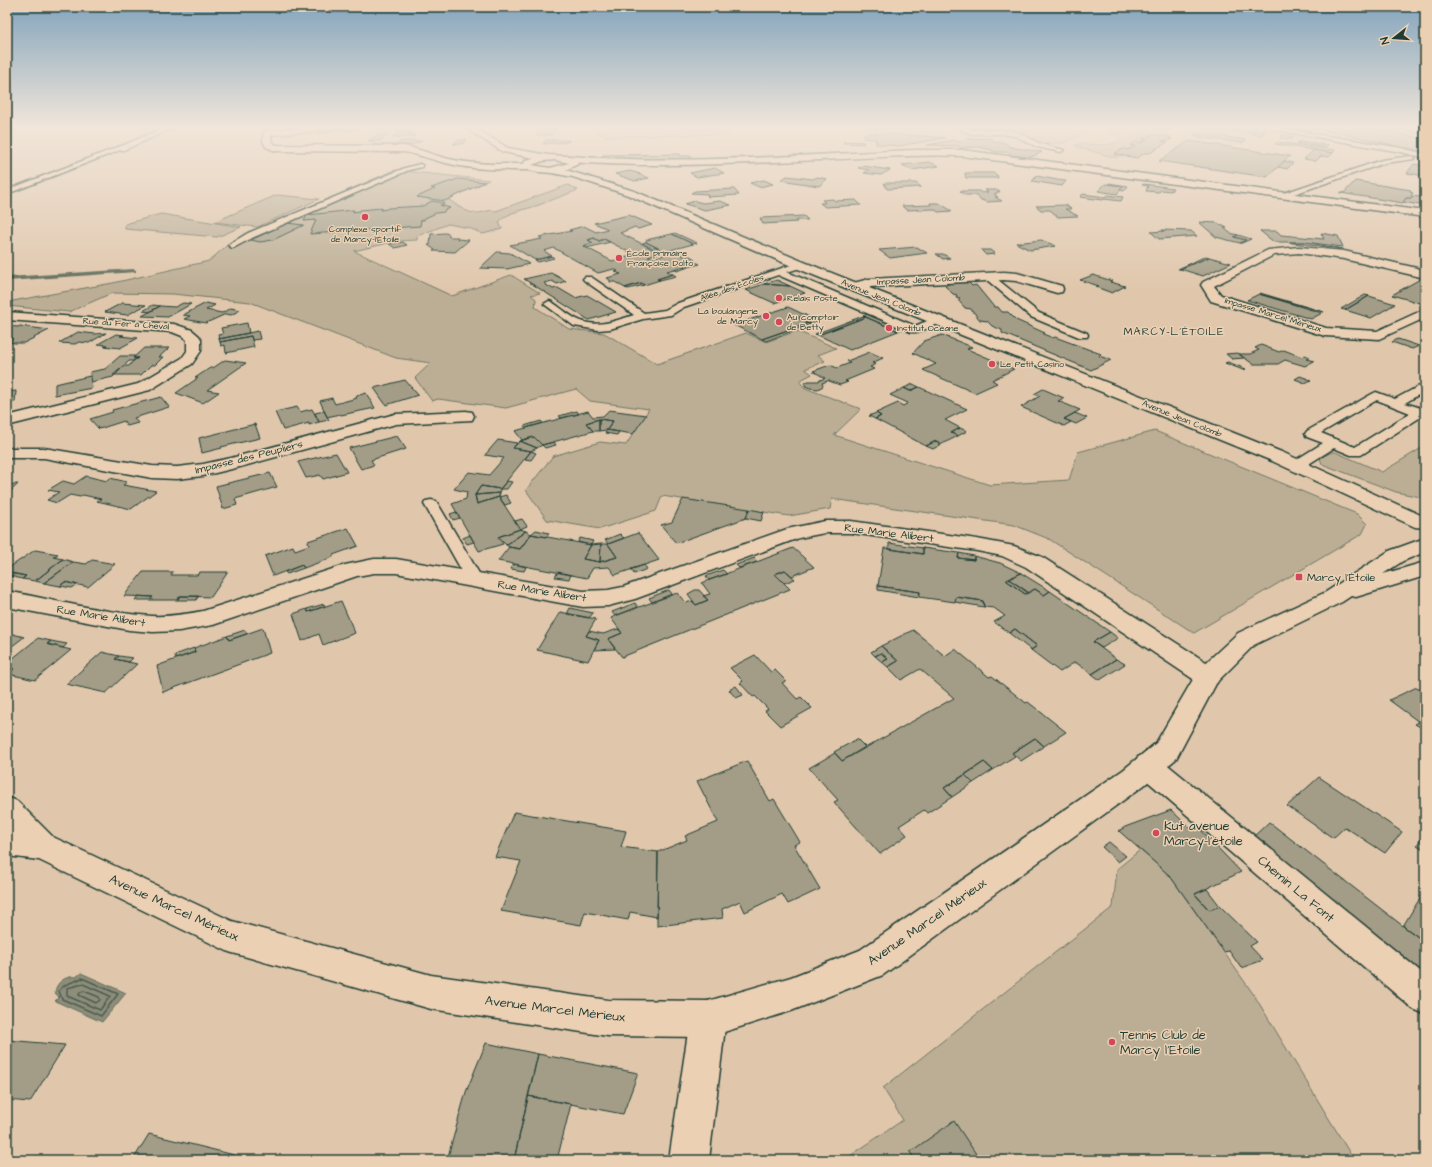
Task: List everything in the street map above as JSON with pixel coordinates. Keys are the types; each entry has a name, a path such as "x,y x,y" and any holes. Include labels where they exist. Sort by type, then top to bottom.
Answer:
{"street":[{"name":"Avenue Jean Colomb","path":"602,180 631,194 800,265 1278,457 1397,510 1424,526"},
{"path":"1173,180 1425,214"},
{"name":"Impasse Marcel Mérieux","path":"1425,274 1344,255 1299,250 1272,252 1207,284 1216,298 1325,332 1379,334 1425,313"},
{"name":"Impasse Jean Colomb","path":"855,287 902,280 1017,277 1057,289"},
{"name":"Rue du Fer à Cheval","path":"7,316 174,328 187,333 194,339 194,351 187,361 144,387 8,422"},
{"name":"Impasse des Peupliers","path":"7,452 50,453 152,472 177,473 203,470 234,463 395,419 466,416"},
{"name":"Avenue Jean Colomb","path":"1278,457 1374,489 1424,526"},
{"name":"Avenue Marcel Mérieux","path":"7,843 42,847 229,936 430,992 608,1018 708,1019 791,994 871,963 1133,778 1166,751 1208,676 1246,639 1334,597 1396,556 1424,526"},
{"name":"Rue Marie Alibert","path":"7,599 129,622 154,624 180,623 205,618 353,570 374,566 396,566 583,599 608,598 627,594 794,534 825,527 851,527 977,545 1007,551 1034,562 1208,676"},
{"name":"Avenue Marcel Mérieux","path":"1334,597 1425,569"},
{"name":"Chemin La Font","path":"1148,765 1425,997"},
{"name":"Avenue Marcel Mérieux","path":"7,810 42,847"},
{"path":"689,1160 708,1019"}],"lane":[{"path":"7,192 37,180"},
{"path":"232,245 251,235 379,180"},
{"path":"1282,195 1326,180"},
{"name":"Allée des Écoles","path":"549,304 578,324 598,328 610,326 642,316 668,313 681,305 800,265"},
{"path":"778,272 915,330 937,320"},
{"path":"989,277 1035,315 1083,335"},
{"path":"588,279 642,316"},
{"path":"1396,403 1425,386"},
{"path":"1376,396 1396,403 1420,412 1356,452 1311,434 1376,396"},
{"path":"1299,464 1333,443"},
{"path":"430,504 475,580"}],"shaded area":[{"path":"370,180 488,180 448,199 462,209 473,213 480,213 490,210 496,211 568,185 578,190 508,215 499,222 502,229 483,234 469,228 448,224 417,236 417,240 397,241 354,251 452,296 511,275 540,293 531,295 536,299 535,307 569,329 604,333 657,364 746,333 766,342 797,331 836,348 818,355 825,361 805,369 812,374 799,381 805,388 861,409 834,435 990,485 1069,480 1078,452 1155,431 1357,514 1367,524 1362,534 1194,633 1049,539 1014,525 832,499 830,509 789,516 662,496 656,511 600,529 547,520 526,490 553,456 600,442 626,445 649,409 590,401 576,389 506,408 438,399 432,401 415,378 431,363 396,358 250,302 173,294 112,293 69,312 7,306 7,302 113,283 209,261 231,242"},
{"path":"277,195 319,199 257,227 214,222"},
{"path":"161,214 241,227 217,237 125,229 125,224"},
{"path":"1425,446 1425,498 1396,492 1322,464 1320,458 1335,452 1382,472"},
{"name":"Tennis Club de Marcy l'Etoile","path":"1140,850 1170,876 1254,995 1354,1160 844,1160 903,1120 883,1088 1113,907 1117,869"}],"water":[{"path":"81,973 126,993 102,1022 55,1001 59,997 55,993 55,989 59,983 68,977 76,977"}],"building":[{"path":"454,180 485,182 445,201 417,197 435,189 431,188"},
{"path":"765,180 773,184 759,187 750,183"},
{"path":"784,180 825,180 819,186"},
{"path":"1061,180 1066,181 1062,186 1032,181"},
{"path":"1355,181 1411,190 1410,192 1413,193 1411,196 1413,196 1411,198 1406,198 1403,203 1340,193 1344,193"},
{"path":"884,183 916,183 921,187 887,189"},
{"path":"1105,184 1123,186 1117,194 1098,191"},
{"path":"1108,184 1128,186 1124,191 1120,190 1123,186"},
{"path":"1142,185 1173,188 1171,191 1146,191 1148,186"},
{"path":"734,189 739,195 708,197 707,194 691,193 695,191"},
{"path":"985,190 996,190 1000,192 994,194 998,197 995,197 1002,201 987,202 981,200 977,195 965,195 960,191 979,191 982,193 988,192"},
{"path":"1083,194 1105,197 1107,195 1123,197 1121,201 1103,200 1080,197"},
{"path":"1413,196 1425,198 1425,206 1403,202 1406,198 1411,198"},
{"path":"833,199 835,201 856,200 861,205 825,207 820,203 825,203 822,200"},
{"path":"432,201 444,203 443,205 440,205 450,208 444,212 436,213 425,218 424,220 421,220 420,226 310,234 316,220 304,221 307,215 354,210 353,212 382,208 381,210 388,208 423,206"},
{"path":"695,201 703,203 720,201 731,205 705,210 685,204"},
{"path":"930,203 939,203 952,211 938,212 934,209 906,210 902,206 931,205"},
{"path":"1066,205 1071,209 1065,209 1078,216 1058,217 1050,210 1041,210 1036,206"},
{"path":"629,215 652,225 638,229 635,227 620,233 661,253 648,256 653,258 675,252 686,257 690,256 695,259 691,260 700,264 692,266 689,265 667,271 673,274 644,285 641,283 625,288 615,282 610,282 607,278 621,274 615,272 618,271 614,269 598,273 554,248 544,251 552,256 535,260 510,245 542,239 539,237 572,231 569,230 584,226 596,232 608,229 594,223","holes":["594,238 599,241 604,239 635,255 612,261 583,246 593,243 588,240"]},
{"path":"804,216 808,220 763,224 760,218"},
{"path":"1199,222 1217,223 1227,228 1224,228 1230,233 1238,235 1234,237 1246,240 1240,243 1216,237"},
{"path":"286,223 304,225 273,240 260,242 251,240 274,228"},
{"path":"1162,230 1191,231 1197,236 1159,239 1151,232 1164,231"},
{"path":"1260,231 1277,231 1281,235 1324,239 1321,233 1338,236 1343,247 1305,242 1274,242"},
{"path":"675,233 697,243 693,244 672,234"},
{"path":"431,234 449,234 449,237 458,237 457,239 469,240 455,252 433,251 435,250 428,245 430,245"},
{"path":"672,234 693,244 667,251 646,242 646,240"},
{"path":"1238,235 1251,239 1240,243 1246,240 1234,237"},
{"path":"594,238 599,241 604,239 610,242 587,248 583,246 593,243 588,240"},
{"path":"1041,240 1056,246 1030,250 1016,243"},
{"path":"403,242 407,245 395,248 389,244"},
{"path":"646,242 662,250 658,251 642,243"},
{"path":"1290,242 1305,242 1343,249 1292,243"},
{"path":"917,247 927,253 890,258 879,250"},
{"path":"981,250 990,250 995,254 986,255"},
{"path":"497,252 510,253 529,264 507,269 480,268"},
{"path":"936,254 943,254 950,258 943,259"},
{"path":"552,256 554,258 538,262 535,260"},
{"path":"1206,256 1209,257 1178,269"},
{"path":"1209,257 1231,263 1203,276 1180,269"},
{"path":"689,265 692,266 677,271 674,269"},
{"path":"551,273 566,281 557,284 552,281 544,283 546,285 553,289 558,288 575,298 587,295 616,312 589,320 524,279"},
{"path":"673,274 676,276 660,280 657,279"},
{"path":"1093,275 1125,286 1112,293 1096,287 1099,286 1080,280"},
{"path":"1422,278 1425,279 1425,300 1420,303 1392,295"},
{"path":"777,280 790,286 764,284"},
{"path":"967,281 972,286 976,285 994,307 998,307 1002,312 1008,312 1016,320 1045,333 1043,334 1101,354 1099,356 1111,360 1091,370 1002,333 1002,330 992,326 987,321 980,320 971,309 965,308 958,300 960,298 956,297 957,295 953,294 945,286 952,282"},
{"path":"641,283 644,285 628,289 625,288"},
{"path":"764,284 790,286 805,293 774,303 746,290"},
{"path":"1260,293 1324,312 1259,294"},
{"path":"1259,294 1322,313 1311,319 1247,300"},
{"path":"1365,295 1369,296 1345,310 1341,309"},
{"path":"1369,296 1395,304 1371,318 1345,310"},
{"path":"122,303 146,305 127,315 105,312"},
{"path":"183,303 191,304 168,317 142,316 160,306 175,307"},
{"path":"206,303 215,305 206,310 222,313 231,308 240,310 231,315 226,314 206,323 184,319 190,316 183,315"},
{"path":"153,305 160,306 150,312 143,311"},
{"path":"788,307 805,315 798,318 808,323 762,339 734,325"},
{"path":"867,314 902,329 898,331 863,316"},
{"path":"805,315 819,321 811,324 798,318"},
{"path":"863,316 866,317 818,335 815,334"},
{"path":"866,317 898,331 850,350 818,335"},
{"path":"247,323 249,333 219,339 218,335 223,334 221,328"},
{"path":"808,323 811,324 766,341 762,339"},
{"path":"7,326 20,326 49,330 24,343 15,343 7,342 13,338 7,338 9,336 7,335"},
{"path":"258,331 260,339 252,340 251,336 220,342 219,339"},
{"path":"78,332 95,334 106,333 89,343 59,343"},
{"path":"116,334 124,335 120,336 138,338 120,348 98,344"},
{"path":"942,335 972,347 967,349 1014,369 992,380 997,383 975,393 923,370 936,364 913,353 924,341"},
{"path":"251,336 254,347 226,353 225,345 221,346 220,342"},
{"path":"1398,339 1419,346 1412,349 1392,342"},
{"path":"1261,345 1279,352 1284,350 1302,357 1305,355 1310,357 1306,359 1314,361 1305,366 1285,360 1278,364 1253,364 1239,354 1250,354 1259,350 1255,348"},
{"path":"144,348 169,348 159,357 163,357 155,365 151,365 141,375 113,375 124,366 129,366 138,358 133,358"},
{"path":"870,352 883,358 872,363 876,364 870,367 874,369 845,381 848,382 840,385 829,381 830,380 822,383 823,386 818,389 805,386 805,383 808,381 818,381 825,378 813,371 830,365 837,368 850,363 847,361"},
{"path":"1238,353 1244,358 1232,359 1226,354"},
{"path":"120,356 135,356 133,358 138,358 133,361 129,361 113,377 91,382 90,372 105,369"},
{"path":"225,360 246,363 207,390 219,392 203,403 176,393 198,378 195,378"},
{"path":"1228,362 1246,369 1243,370 1225,363"},
{"path":"90,376 92,388 55,395 55,384"},
{"path":"1300,376 1311,380 1305,383 1295,379"},
{"path":"405,380 418,395 386,405 374,388"},
{"path":"913,384 919,387 910,391 904,388"},
{"path":"919,387 967,409 945,420 960,428 951,433 958,436 942,444 936,441 926,446 875,419 881,416 876,413 898,403 903,406 908,403 890,395 904,388 910,391"},
{"path":"1043,389 1064,398 1058,401 1080,410 1064,419 1071,422 1064,426 1021,407 1040,396 1034,394"},
{"path":"16,391 15,402 7,404 7,392"},
{"path":"366,393 375,408 327,417 320,401 332,398 335,404 357,398 356,396"},
{"path":"161,397 169,407 134,418 138,423 127,426 124,421 99,429 90,419 113,412 112,410"},
{"path":"297,407 300,412 312,409 319,422 283,430 275,412"},
{"path":"609,410 646,415 633,434 607,430 613,421 599,419 586,423 593,431 542,445 534,437 522,440 515,431 588,411 593,417 603,416"},
{"path":"324,411 329,420 319,422 315,413"},
{"path":"577,411 579,414 561,418 559,416"},
{"path":"876,413 881,416 875,419 869,416"},
{"path":"1075,413 1087,418 1076,424 1064,419"},
{"path":"599,419 613,421 607,430 599,431"},
{"path":"599,419 599,431 593,431 586,423"},
{"path":"541,421 543,423 526,428 524,426"},
{"path":"255,424 260,438 202,453 199,438"},
{"path":"960,428 967,431 958,436 951,433"},
{"path":"607,430 619,432 617,435 605,433"},
{"path":"397,436 406,449 371,460 374,465 361,469 349,448"},
{"path":"534,437 542,445 537,448 520,441"},
{"path":"498,440 517,443 513,448 531,451 500,489 481,486 475,495 477,504 499,497 520,529 498,537 503,544 479,551 452,504 466,499 467,492 454,489 469,472 489,475 504,458 485,455"},
{"path":"520,441 537,448 531,451 513,448"},
{"path":"936,441 942,444 933,449 926,446"},
{"path":"554,442 556,445 545,448 542,445"},
{"path":"531,451 536,453 531,460 525,459"},
{"path":"336,453 347,472 323,479 320,475 306,478 298,462"},
{"path":"270,473 277,487 235,499 237,505 223,509 216,486"},
{"path":"86,476 107,481 110,478 127,482 123,485 156,491 131,509 97,501 101,499 83,495 80,497 70,495 57,503 47,500 59,492 48,490 63,481 74,484"},
{"path":"507,481 512,482 507,489 500,489"},
{"path":"18,484 7,495 7,485"},
{"path":"481,486 500,489 500,493 475,495"},
{"path":"500,493 499,497 477,504 475,495"},
{"path":"506,495 511,503 505,505 499,497"},
{"path":"683,499 749,509 746,518 676,543 661,525 672,522"},
{"path":"749,509 764,512 761,521 746,518"},
{"path":"456,512 460,518 453,520 450,514"},
{"path":"522,519 527,526 520,529 515,521"},
{"path":"348,528 358,546 304,568 302,565 273,576 265,556 293,546 295,550 309,545 308,541"},
{"path":"520,529 526,531 506,545 498,537"},
{"path":"536,530 549,533 546,537 531,534"},
{"path":"526,531 531,534 520,549 506,545"},
{"path":"638,533 659,560 615,575 609,567 593,568 587,578 498,561 509,547 520,549 531,534 591,545 583,559 600,562 617,557 608,544"},
{"path":"620,534 624,538 608,544 605,540"},
{"path":"470,535 474,542 467,544 463,538"},
{"path":"580,538 593,541 591,545 578,542"},
{"path":"889,543 923,548 923,554 889,549"},
{"path":"601,544 600,562 583,559 591,545"},
{"path":"601,544 608,544 617,557 600,562"},
{"path":"793,548 814,567 792,576 785,570 775,574 790,589 622,657 608,639 622,633 611,618 615,616 677,593 686,603 692,601 696,605 708,600 703,596 710,594 702,583"},
{"path":"884,548 923,554 923,548 959,553 958,558 974,560 974,556 1000,563 1021,573 1006,580 1025,594 1035,589 1044,595 1050,591 1110,632 1093,642 1116,659 1092,674 1075,662 1060,672 1031,650 1037,646 1015,629 1009,633 994,622 1005,616 994,608 984,607 983,601 956,597 955,602 919,597 920,592 878,586"},
{"path":"35,550 58,554 53,557 63,559 35,581 22,579 26,576 7,572 7,569"},
{"path":"959,553 974,556 974,560 958,558"},
{"path":"754,558 758,562 739,568 736,565"},
{"path":"63,559 73,562 44,583 35,581"},
{"path":"92,560 115,564 88,587 65,582 60,586 44,583 73,562 86,564"},
{"path":"514,564 526,567 524,571 511,569"},
{"path":"302,565 304,568 287,574 285,572"},
{"path":"644,565 647,569 634,574 631,569"},
{"path":"723,570 727,574 709,580 706,576"},
{"path":"785,570 795,579 784,583 775,574"},
{"path":"143,572 173,572 171,575 197,575 200,572 228,572 211,597 180,596 177,600 150,600 153,597 124,596"},
{"path":"558,572 571,575 569,579 555,577"},
{"path":"1021,573 1050,591 1044,595 1035,589 1028,593 1009,579"},
{"path":"14,574 26,576 22,579 10,576"},
{"path":"1009,579 1028,593 1025,594 1006,580"},
{"path":"65,582 77,585 72,588 60,586"},
{"path":"878,586 920,592 919,597 878,590"},
{"path":"669,590 672,594 652,602 649,598"},
{"path":"695,590 699,590 708,600 696,605 688,594"},
{"path":"138,596 153,597 150,600 135,600"},
{"path":"180,596 199,596 196,600 177,600"},
{"path":"956,597 983,601 984,607 955,602"},
{"path":"341,601 355,633 323,645 319,634 302,641 293,614 307,609 308,612"},
{"path":"635,603 638,607 615,616 612,612"},
{"path":"324,604 325,606 308,612 307,609"},
{"path":"570,608 593,613 589,618 567,614"},
{"path":"560,612 596,619 586,636 599,640 588,661 537,650"},
{"path":"263,628 270,653 163,692 157,666 195,652 194,648 227,636 229,640"},
{"path":"618,629 622,633 608,639 615,649 594,650 599,640 586,636 589,631 603,634"},
{"path":"1015,629 1037,646 1031,650 1009,633"},
{"path":"245,630 247,634 229,640 227,636"},
{"path":"913,630 945,656 955,649 989,677 992,676 1066,732 1044,746 1035,738 1012,753 1015,756 993,770 984,762 944,788 952,797 927,813 924,810 899,826 907,835 880,854 834,802 838,800 809,768 835,753 842,761 954,698 920,669 901,680 888,667 898,661 881,646"},
{"path":"1110,632 1118,638 1102,648 1093,642"},
{"path":"13,634 24,637 7,650 7,638"},
{"path":"38,638 51,641 47,644 71,650 35,680 8,674 14,669 7,668 7,663"},
{"path":"51,641 67,644 63,648 47,644"},
{"path":"881,646 898,661 888,667 882,662 888,659 881,653 875,656 871,652"},
{"path":"194,648 195,652 176,659 175,655"},
{"path":"102,652 119,656 115,659 137,664 106,693 66,684"},
{"path":"881,653 888,659 882,662 875,656"},
{"path":"755,655 771,672 775,670 786,681 782,683 797,699 801,697 812,708 780,726 765,711 768,709 755,696 753,697 740,683 743,681 730,668"},
{"path":"119,656 133,658 129,662 115,659"},
{"path":"1116,659 1125,664 1100,680 1092,674"},
{"path":"736,686 743,695 736,698 729,690"},
{"path":"1417,687 1425,692 1425,730 1415,724 1419,722 1389,700"},
{"path":"1035,738 1044,746 1021,761 1012,753"},
{"path":"857,739 865,747 842,761 834,752"},
{"path":"747,761 770,801 774,799 800,842 794,845 820,889 788,904 782,894 745,912 740,901 722,909 723,918 657,926 658,852 687,840 685,836 718,822 697,781"},
{"path":"984,762 993,770 973,783 965,775"},
{"path":"965,775 973,783 952,797 944,788"},
{"path":"1319,777 1402,832 1385,853 1345,827 1333,838 1287,806"},
{"path":"1171,810 1190,828 1196,825 1241,872 1195,894 1209,910 1220,906 1257,942 1250,946 1263,960 1241,968 1229,951 1224,952 1170,876 1119,831 1125,827"},
{"path":"514,812 626,831 621,847 658,852 657,917 630,912 628,920 585,912 581,925 501,911 521,861 495,857"},
{"path":"1269,822 1421,939 1425,933 1425,975 1250,840"},
{"path":"1425,832 1425,850 1417,845"},
{"path":"1109,842 1126,856 1118,862 1102,847"},
{"path":"1207,889 1220,906 1209,910 1195,894"},
{"path":"1425,890 1425,933 1421,939 1403,926"},
{"path":"7,1040 65,1045 30,1102 7,1100"},
{"path":"486,1043 538,1054 514,1160 447,1160 466,1092"},
{"path":"538,1054 638,1073 623,1114 528,1096"},
{"path":"528,1096 571,1104 557,1160 514,1160"},
{"path":"954,1121 980,1160 915,1160 910,1152"},
{"path":"149,1134 255,1160 133,1160"}],"waterway":[{"path":"7,279 134,271"}],"place":[{"name":"Complexe sportif de Marcy-l'Étoile","path":"365,217"},
{"name":"École primaire Françoise Dolto","path":"619,258"},
{"name":"Relais Poste","path":"779,298"},
{"name":"La boulangerie de Marcy","path":"766,316"},
{"name":"Au comptoir de Betty","path":"779,322"},
{"name":"Institut Océane","path":"889,328"},
{"name":"Le Petit Casino","path":"992,364"},
{"name":"Marcy l'Étoile","path":"1299,577"},
{"name":"Kut avenue Marcy-l’étoile","path":"1156,833"},
{"name":"Tennis Club de Marcy l'Etoile","path":"1112,1042"}],"district":[{"name":"MARCY-L'ÉTOILE","path":"1174,331"}]}
